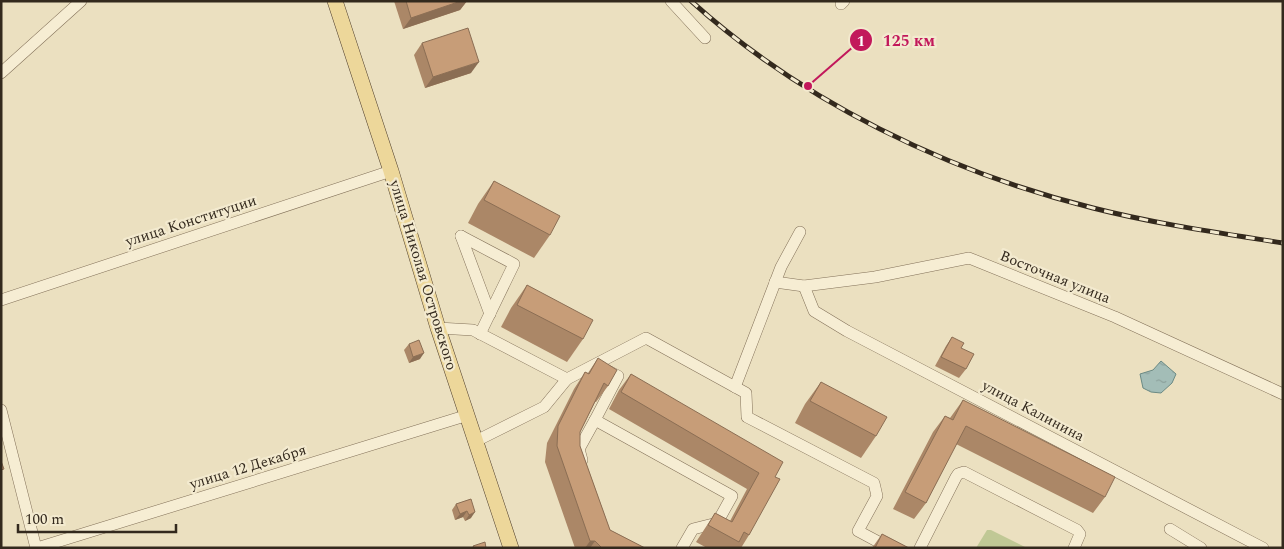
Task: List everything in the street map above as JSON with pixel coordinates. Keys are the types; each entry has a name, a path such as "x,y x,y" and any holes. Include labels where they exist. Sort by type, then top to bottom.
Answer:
{"main road":[{"name":"улица Николая Островского","path":"335,1 391,171 438,328 511,548"}],"street":[{"path":"1,73 81,1"},
{"path":"671,1 705,38"},
{"name":"улица Конституции","path":"1,300 391,171"},
{"path":"735,387 781,267 800,232"},
{"path":"480,334 490,314 514,264 461,236 490,314"},
{"name":"Восточная улица","path":"775,282 804,286 875,277 969,258 1115,318 1283,394"},
{"name":"улица Калинина","path":"804,286 814,311 848,331 1263,548"},
{"path":"438,328 473,330 567,379"},
{"path":"476,441 544,407 567,379 646,338 746,393 747,417 874,483 876,496 858,532 890,548"},
{"path":"584,468 579,449 618,376 595,364"},
{"path":"1,410 36,548"},
{"name":"улица 12 Декабря","path":"36,548 468,415"},
{"path":"595,420 732,496 717,523 693,529 682,548"},
{"path":"920,548 956,477 964,472 1077,530 1080,534 1074,548"},
{"path":"1170,529 1201,548"}],"green space":[{"path":"987,530 991,530 1027,548 976,548"}],"water":[{"path":"1161,361 1176,374 1172,383 1161,393 1151,392 1143,388 1140,374 1153,370"}],"building":[{"path":"406,1 461,1 411,18"},
{"path":"468,28 479,62 433,77 422,43"},
{"path":"494,181 560,216 550,235 484,200"},
{"path":"527,285 593,320 583,339 517,305"},
{"path":"952,337 964,343 961,348 974,354 966,369 941,357"},
{"path":"419,340 424,353 413,357 409,344"},
{"path":"598,358 617,370 608,386 604,383 580,432 580,446 610,530 645,548 602,548 595,541 590,541 557,446 558,426 585,372 589,374"},
{"path":"631,374 783,462 775,477 780,479 749,535 744,532 739,542 708,525 715,513 732,522 759,473 621,392"},
{"path":"821,382 887,417 876,436 810,401"},
{"path":"963,400 1115,477 1105,497 966,426 926,503 905,492 945,416 953,420"},
{"path":"471,499 475,512 469,515 467,511 460,514 456,504"},
{"path":"882,534 909,548 875,548"},
{"path":"485,542 486,548 474,548 473,546"}],"railway":[{"path":"691,1 734,37 781,71 829,101 880,129 985,175 1039,193 1117,214 1283,243"}],"place":[{"name":"125 км","path":"808,86"}]}
